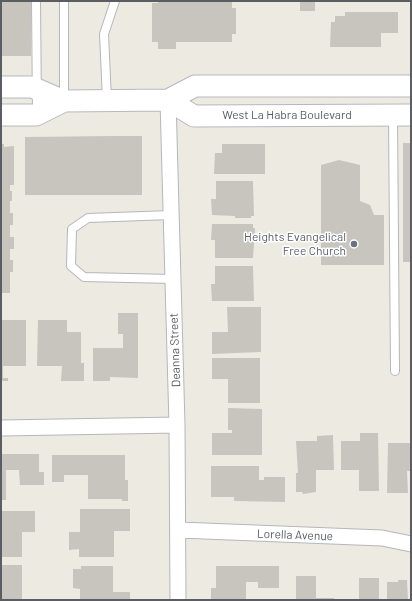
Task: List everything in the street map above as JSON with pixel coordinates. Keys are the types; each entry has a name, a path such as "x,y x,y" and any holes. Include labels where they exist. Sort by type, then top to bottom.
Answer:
{"main road":[{"path":"1,87 32,87 64,101 168,100 195,86 411,86"},
{"name":"West La Habra Boulevard","path":"168,100 194,116 402,115"},
{"path":"1,115 37,115 64,101"}],"street":[{"name":"Deanna Street","path":"168,100 177,425 179,530 178,600"},
{"path":"1,428 177,425"},
{"name":"Lorella Avenue","path":"179,530 382,538 411,544"}],"lane":[{"path":"36,1 37,115"},
{"path":"64,1 64,101"},
{"path":"107,100 104,34 115,1"},
{"path":"395,371 402,115"},
{"path":"171,215 88,218 72,229 71,266 84,277 173,279"}],"building":[{"path":"1,1 31,1 31,56 1,56"},
{"path":"158,1 232,2 232,8 236,8 236,34 232,34 232,42 176,42 176,49 158,49 158,42 152,42 152,3 158,3"},
{"path":"300,1 315,1 315,11 300,11"},
{"path":"345,12 398,12 398,33 381,33 381,47 330,47 331,22 335,22 335,16 345,16"},
{"path":"142,136 142,195 25,195 25,137"},
{"path":"403,143 411,143 411,262 403,262"},
{"path":"1,144 4,144 4,147 14,146 14,185 10,185 10,191 12,191 12,201 10,201 10,213 13,213 13,225 10,225 10,237 14,237 14,249 10,249 10,260 13,260 13,272 10,272 10,293 1,293"},
{"path":"222,144 265,144 265,174 214,174 215,153 222,153"},
{"path":"339,160 360,165 360,201 370,205 374,215 384,215 384,265 321,265 321,165"},
{"path":"216,181 253,181 254,216 251,216 251,218 235,218 235,216 212,215 211,199 216,199"},
{"path":"212,224 253,224 253,228 255,228 253,258 215,258 215,240 211,240"},
{"path":"215,266 253,266 254,301 212,301 211,284 215,284"},
{"path":"227,307 261,307 261,352 212,354 212,332 228,332"},
{"path":"118,313 138,313 138,378 110,377 110,381 93,381 93,348 123,348 123,334 118,334"},
{"path":"1,320 26,320 26,366 3,366 3,378 8,378 8,381 1,381"},
{"path":"38,320 67,320 67,332 81,332 81,363 84,363 84,381 61,381 62,366 37,366"},
{"path":"212,358 260,358 260,403 228,403 228,379 212,379"},
{"path":"228,408 262,409 262,455 212,455 212,433 232,433 232,430 228,430"},
{"path":"360,433 378,433 379,491 359,491 359,470 341,470 341,441 360,441"},
{"path":"333,435 334,470 316,470 316,492 303,494 302,492 296,492 296,473 298,473 296,441 317,441 317,436"},
{"path":"388,443 411,443 411,471 407,471 408,493 387,493"},
{"path":"1,454 39,454 39,472 44,472 44,485 20,485 19,470 6,470 6,500 1,500"},
{"path":"52,455 125,455 125,480 128,480 128,501 122,501 122,499 88,499 88,475 64,475 64,482 52,482"},
{"path":"211,466 259,466 259,480 264,480 264,477 285,477 285,502 234,501 234,497 211,497"},
{"path":"80,509 130,509 130,531 114,531 114,557 79,557 79,549 69,550 69,532 80,532"},
{"path":"1,511 35,511 35,532 22,532 22,557 1,557"},
{"path":"1,565 22,565 22,600 1,600"},
{"path":"81,566 113,566 113,592 130,592 130,600 80,600 80,589 73,588 73,569 81,569"},
{"path":"216,566 279,566 279,588 258,588 258,582 246,582 246,600 211,600 211,588 216,588"},
{"path":"296,576 316,576 316,598 334,598 334,600 296,600"},
{"path":"359,578 379,578 379,600 359,600"},
{"path":"398,580 407,580 408,600 387,600 387,582 398,582"}],"place":[{"name":"Heights Evangelical Free Church","path":"354,244"}]}
